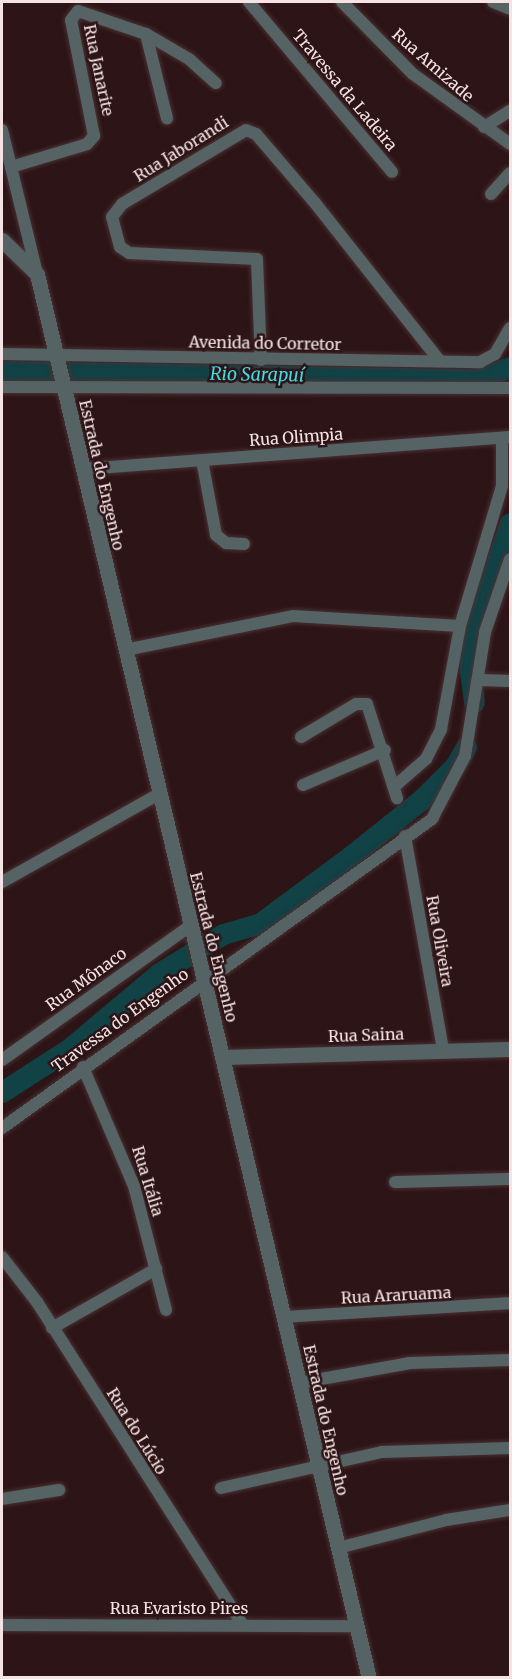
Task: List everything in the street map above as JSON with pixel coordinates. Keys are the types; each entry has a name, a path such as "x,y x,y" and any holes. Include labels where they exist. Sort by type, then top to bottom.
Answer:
{"street":[{"name":"Travessa da Ladeira","path":"249,2 392,172"},
{"name":"Rua Amizade","path":"342,2 413,74 510,144"},
{"path":"493,2 510,9"},
{"name":"Rua Janarite","path":"11,167 87,144 94,136 74,14 86,10 146,34 189,59 216,83"},
{"path":"146,34 167,118"},
{"path":"484,127 510,111"},
{"path":"2,130 37,274"},
{"name":"Rua Jaborandi","path":"261,360 257,259 129,254 120,247 112,217 122,204 246,130 256,134 315,203 441,361"},
{"path":"491,194 510,174"},
{"name":"Estrada do Engenho","path":"2,240 22,254 37,274 369,1677"},
{"name":"Avenida do Corretor","path":"2,354 57,359 489,360 510,328"},
{"path":"2,387 63,385 510,388"},
{"path":"301,737 356,704 370,707 396,792 426,759 441,729 460,626 499,500 506,438"},
{"name":"Rua Olimpia","path":"83,469 506,438"},
{"path":"202,460 216,535 226,543 243,544"},
{"name":"Travessa do Engenho","path":"2,1128 204,979 432,819 457,773 475,724 486,632 510,559"},
{"path":"125,650 293,616 460,626"},
{"path":"480,680 510,681"},
{"path":"303,785 385,750"},
{"path":"2,882 159,794"},
{"name":"Rua Oliveira","path":"405,836 443,1050"},
{"name":"Rua Mônaco","path":"2,1060 192,931"},
{"name":"Rua Saina","path":"222,1057 510,1049"},
{"name":"Rua Itália","path":"83,1067 131,1175 166,1310"},
{"path":"395,1182 510,1179"},
{"name":"Rua do Lúcio","path":"2,1257 52,1328 242,1624"},
{"path":"52,1328 156,1269"},
{"name":"Rua Araruama","path":"284,1317 510,1303"},
{"path":"299,1383 410,1363 510,1360"},
{"path":"221,1488 382,1452 510,1448"},
{"path":"2,1500 59,1490"},
{"path":"338,1548 446,1520 510,1510"},
{"name":"Rua Evaristo Pires","path":"2,1625 356,1626"}],"waterway":[{"name":"Rio Sarapuí","path":"2,371 477,379 510,367"},
{"path":"474,702 467,647 510,523"},
{"path":"2,1092 70,1048 159,973 223,934 259,924 352,855 422,799 455,766 466,747"}]}
